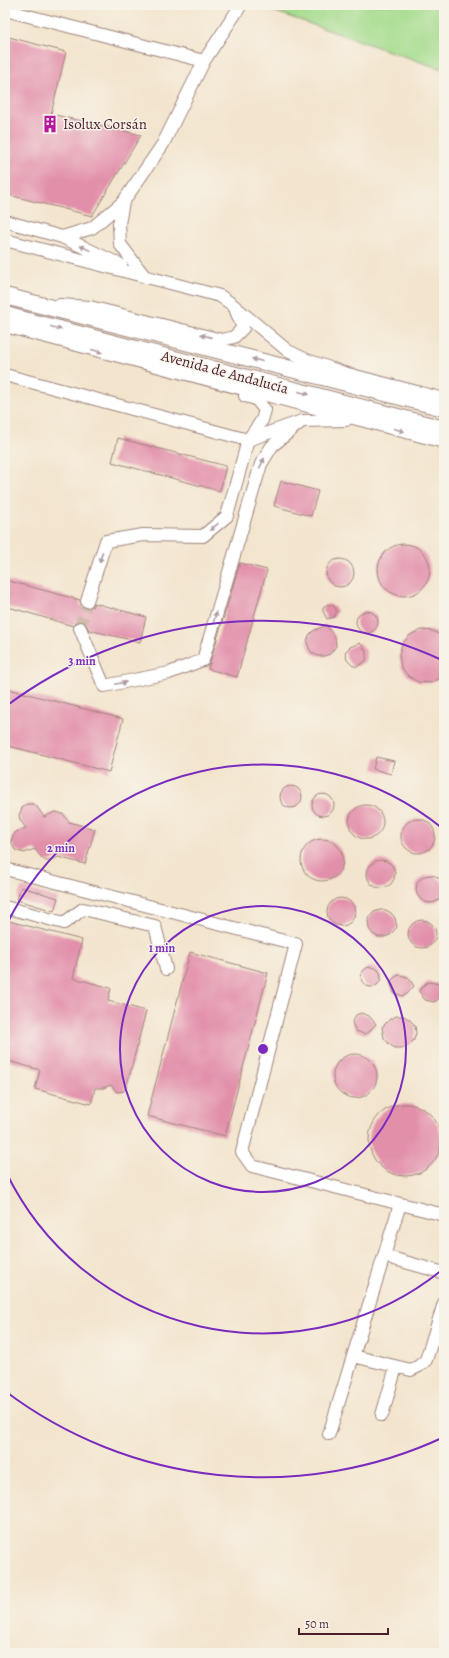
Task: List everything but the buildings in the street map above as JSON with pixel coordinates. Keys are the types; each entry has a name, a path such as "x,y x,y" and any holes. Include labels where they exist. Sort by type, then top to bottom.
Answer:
{"main road":[{"name":"Avenida de Andalucía","path":"5,296 444,408"},
{"name":"Avenida de Andalucía","path":"5,315 444,429"}],"street":[{"path":"62,237 92,228 124,202 163,144 204,61 241,5"},
{"path":"5,10 204,61"},
{"path":"124,202 119,224 120,244 145,277"},
{"path":"5,222 62,237 145,277"},
{"path":"5,240 220,296 288,351 307,360 344,373 444,399"},
{"path":"31,303 90,307 222,340 234,337 243,328 233,305"},
{"path":"5,326 444,442"},
{"path":"344,373 390,394"},
{"path":"5,375 248,440 302,421 362,420"},
{"path":"87,601 106,541 143,535 203,536 227,516 248,440 262,420 265,410 256,399 191,376"},
{"path":"80,628 104,686 169,673 203,660 260,464 272,446 302,421"},
{"path":"5,869 296,944 242,1152 252,1166 444,1215"},
{"path":"5,907 64,923 82,909 155,926 166,969"},
{"path":"329,1434 400,1204"},
{"path":"384,1256 444,1273"},
{"path":"354,1356 411,1370 419,1366 426,1360 444,1303"},
{"path":"382,1415 396,1367"}],"green space":[{"path":"272,5 444,5 444,70 270,10"}],"tunnel":[{"path":"80,628 87,601"}],"place":[{"name":"Isolux Corsán","path":"50,124"}]}
